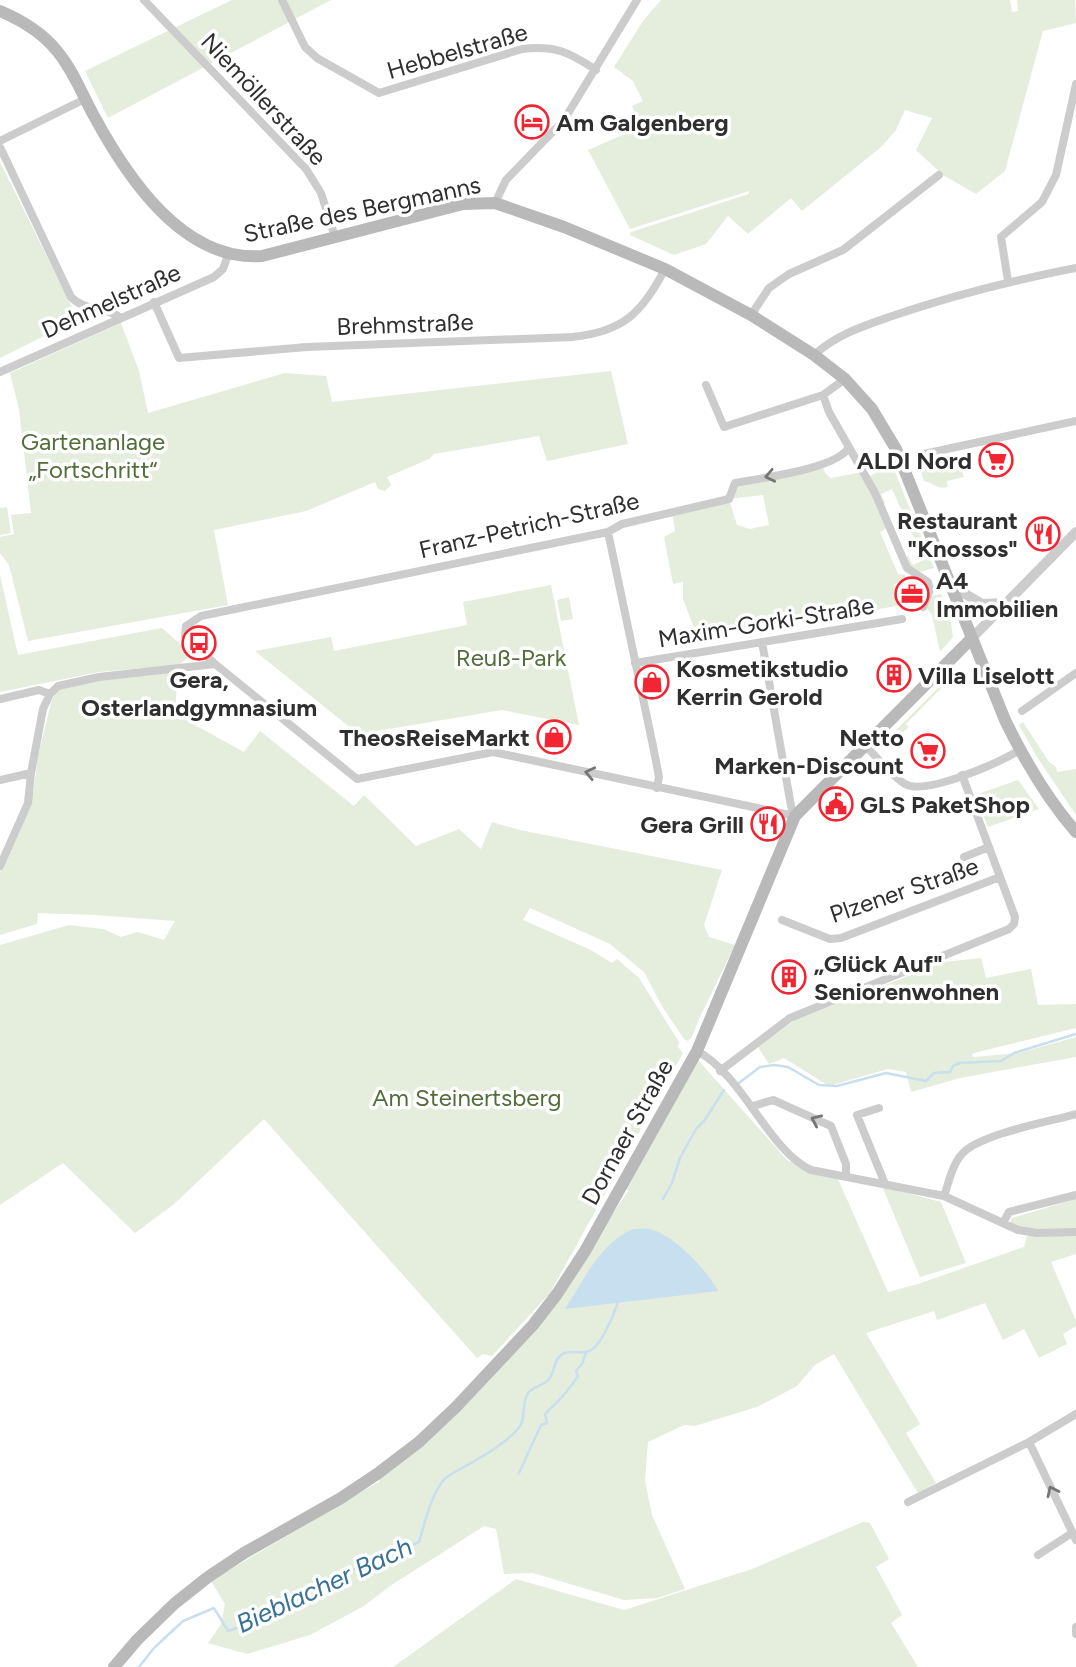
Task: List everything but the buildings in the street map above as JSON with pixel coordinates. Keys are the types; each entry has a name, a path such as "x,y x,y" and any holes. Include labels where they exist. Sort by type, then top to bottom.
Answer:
{"main road":[{"name":"Straße des Bergmanns","path":"0,11 29,26 55,49 106,139 142,191 180,228 207,247 228,255 262,256 463,204 495,203 587,236 665,269 751,315 814,355 845,379 872,409 896,449 1015,752 1076,832"},
{"name":"Dornaer Straße","path":"114,1667 155,1622 208,1577 377,1474 419,1442 533,1325 585,1251 697,1051 795,816 971,639"}],"street":[{"name":"Niemöllerstraße","path":"144,0 306,169 321,193 335,237"},
{"name":"Hebbelstraße","path":"282,0 305,47 317,58 379,93 522,49 559,49 596,70"},
{"path":"495,203 506,180 539,149 564,120 637,0"},
{"path":"1008,281 1001,237 1042,202 1056,175 1076,84"},
{"path":"0,141 85,99"},
{"path":"0,147 71,297 83,306 114,313 121,318"},
{"path":"751,315 769,288 789,274 843,250 939,175"},
{"name":"Dehmelstraße","path":"0,372 218,274 228,255"},
{"path":"814,355 841,334 930,303 1008,281 1076,268"},
{"name":"Brehmstraße","path":"154,302 179,358 297,347 572,337 605,331 631,316 643,306 665,269"},
{"path":"706,385 724,427 823,395 845,379"},
{"path":"823,395 829,412 873,491 907,568 928,582 930,590 923,607"},
{"path":"919,455 1076,421"},
{"name":"Franz-Petrich-Straße","path":"215,664 185,636 186,626 201,616 608,532 622,524 729,499 735,483 821,464 846,454 849,447"},
{"name":"Dornaer Straße","path":"971,639 1076,531"},
{"path":"608,532 659,777 657,788"},
{"path":"952,586 982,604 1006,603"},
{"name":"Maxim-Gorki-Straße","path":"635,663 902,619"},
{"path":"0,866 28,803 43,709 50,694 58,686 99,677 215,664 357,779 493,752 795,816 762,642"},
{"path":"1022,711 1076,673"},
{"path":"0,699 40,690 50,694"},
{"path":"865,746 904,784 912,787 935,785 1015,752"},
{"path":"0,780 31,773"},
{"path":"720,1071 790,1018 1009,929 1014,924 1016,917 962,775"},
{"path":"964,857 989,847"},
{"name":"Plzener Straße","path":"782,920 830,939 841,938 1000,877"},
{"path":"697,1051 709,1059 752,1106 798,1164 811,1170 944,1196 1018,1230 1037,1233 1076,1232"},
{"path":"752,1106 773,1100 831,1126 846,1164 846,1176"},
{"path":"879,1108 857,1115 885,1184"},
{"path":"944,1196 955,1164 964,1151 989,1139 1076,1114"},
{"path":"1003,1223 1009,1212 1076,1195"},
{"path":"908,1502 1029,1442 1076,1414"},
{"path":"1029,1442 1074,1537 1038,1555"},
{"path":"1076,1628 1076,1634"}],"green space":[{"path":"232,0 331,0 108,118 85,71"},
{"path":"661,0 1010,0 1012,12 1018,11 1017,0 1075,0 1076,23 1043,31 1005,171 976,194 943,175 916,150 932,118 905,110 896,130 881,147 802,211 791,198 748,234 728,216 706,244 674,255 630,235 631,232 749,194 749,191 630,229 588,150 641,127 632,106 643,101 633,81 614,67 643,21"},
{"path":"0,162 78,319 0,358"},
{"name":"Gartenanlage „Fortschritt“","path":"121,323 139,371 148,413 285,373 326,376 332,402 611,371 628,444 547,461 539,436 434,454 429,459 387,477 391,485 385,491 378,489 375,482 306,511 214,530 228,605 28,641 9,565 0,553 0,537 14,534 11,515 31,513 19,409 10,373"},
{"path":"958,455 964,477 947,481 948,487 945,488 924,481 920,469 922,466"},
{"path":"821,464 831,478 862,472 887,528 880,532 898,574 905,575 905,581 894,584 901,605 696,633 683,599 683,582 673,584 664,537 675,531 672,511 729,499 735,483","holes":["763,495 769,525 750,529 737,525 729,499"]},
{"path":"893,467 934,568 916,573 903,558 908,556 913,565 924,560 892,489 881,494 885,503 882,504 869,477"},
{"path":"7,507 11,533 0,535 0,508"},
{"path":"0,575 18,655 162,628 192,654 179,665 99,672 0,692"},
{"name":"Reuß-Park","path":"551,585 579,725 502,710 353,735 352,729 255,651 331,637 334,651 467,625 463,602"},
{"path":"941,594 950,617 953,637 940,652 932,615 926,607 929,596"},
{"path":"569,597 573,619 561,621 557,600"},
{"name":"Am Steinertsberg","path":"178,670 175,714 244,752 260,731 354,806 364,795 416,846 459,829 481,849 492,822 520,830 722,870 704,925 709,937 735,945 688,1041 663,1008 644,972 610,944 530,908 523,920 591,950 612,963 617,959 639,978 679,1042 678,1047 683,1053 550,1293 492,1356 483,1354 477,1358 264,1119 173,1205 135,1233 63,1163 0,1205 0,945 69,925 103,929 121,937 138,932 164,940 175,921 38,913 37,924 0,935 0,872 33,794 38,756 51,703 63,685"},
{"path":"960,670 968,673 964,678 957,672 906,724 909,727 903,732 896,730 952,674"},
{"path":"1023,722 1057,772 1076,769 1076,815 1037,757 1019,725"},
{"path":"1018,780 1039,809 988,827 975,795"},
{"path":"981,958 986,978 1031,969 1038,1005 1076,1004 1076,1028 978,1052 972,1054 973,1057 1019,1053 1076,1037 1076,1057 960,1078 911,1092 906,1072 888,1069 829,1086 784,1058 769,1064 758,1047 795,1020 944,962"},
{"path":"697,1059 787,1160 816,1175 838,1179 888,1292 1024,1247 1027,1236 1076,1235 1076,1254 1051,1262 1076,1321 1076,1326 1063,1334 1067,1344 1039,1358 1024,1329 1003,1340 985,1303 937,1320 934,1311 866,1333 920,1424 906,1433 936,1483 918,1493 834,1354 815,1365 797,1386 757,1407 695,1426 684,1425 648,1442 645,1480 652,1515 685,1589 657,1598 624,1600 533,1573 504,1574 496,1529 484,1526 390,1586 364,1606 310,1635 247,1654 208,1643 221,1624 225,1604 211,1581 380,1481 377,1479 484,1384 606,1224 628,1191"},
{"path":"882,1186 941,1202 966,1263 920,1277"},
{"path":"1076,1199 1076,1229 1033,1229 1010,1222 1012,1218"},
{"path":"863,1522 870,1523 889,1559 876,1567 902,1615 891,1623 918,1667 393,1667 516,1579 624,1610 752,1569"}],"water":[{"path":"633,1229 650,1229 669,1238 698,1264 718,1291 565,1309 602,1253 621,1235"}],"waterway":[{"name":"Bieblacher Bach","path":"739,1083 760,1067 774,1065 788,1067 819,1085 837,1086 886,1073 926,1081 934,1073 950,1072 953,1066 960,1063 1001,1061 1014,1053 1076,1034"},
{"name":"Bieblacher Bach","path":"663,1199 672,1183 680,1158 696,1129 724,1090"},
{"name":"Bieblacher Bach","path":"139,1667 154,1648 183,1621 214,1608 228,1631 261,1620 268,1611 282,1604 307,1598 311,1588 319,1582 419,1542 431,1503 442,1482 449,1475 499,1446 517,1430 522,1422 525,1399 529,1392 550,1378 557,1359 562,1354 585,1352 594,1348 606,1330 618,1302"},
{"path":"519,1473 541,1425 547,1423 545,1414 574,1382 578,1376 576,1371 586,1353"}],"place":[{"name":"Am Galgenberg","path":"532,122"},
{"name":"ALDI Nord","path":"996,460"},
{"name":"Restaurant \"Knossos\"","path":"1043,534"},
{"name":"A4 Immobilien","path":"912,594"},
{"name":"Gera, Osterlandgymnasium","path":"199,643"},
{"name":"Villa Liselott","path":"894,675"},
{"name":"Kosmetikstudio Kerrin Gerold","path":"652,682"},
{"name":"TheosReiseMarkt","path":"554,737"},
{"name":"Netto Marken-Discount","path":"928,751"},
{"name":"GLS PaketShop","path":"836,804"},
{"name":"Gera Grill","path":"768,824"},
{"name":"„Glück Auf\" Seniorenwohnen","path":"789,977"}]}
